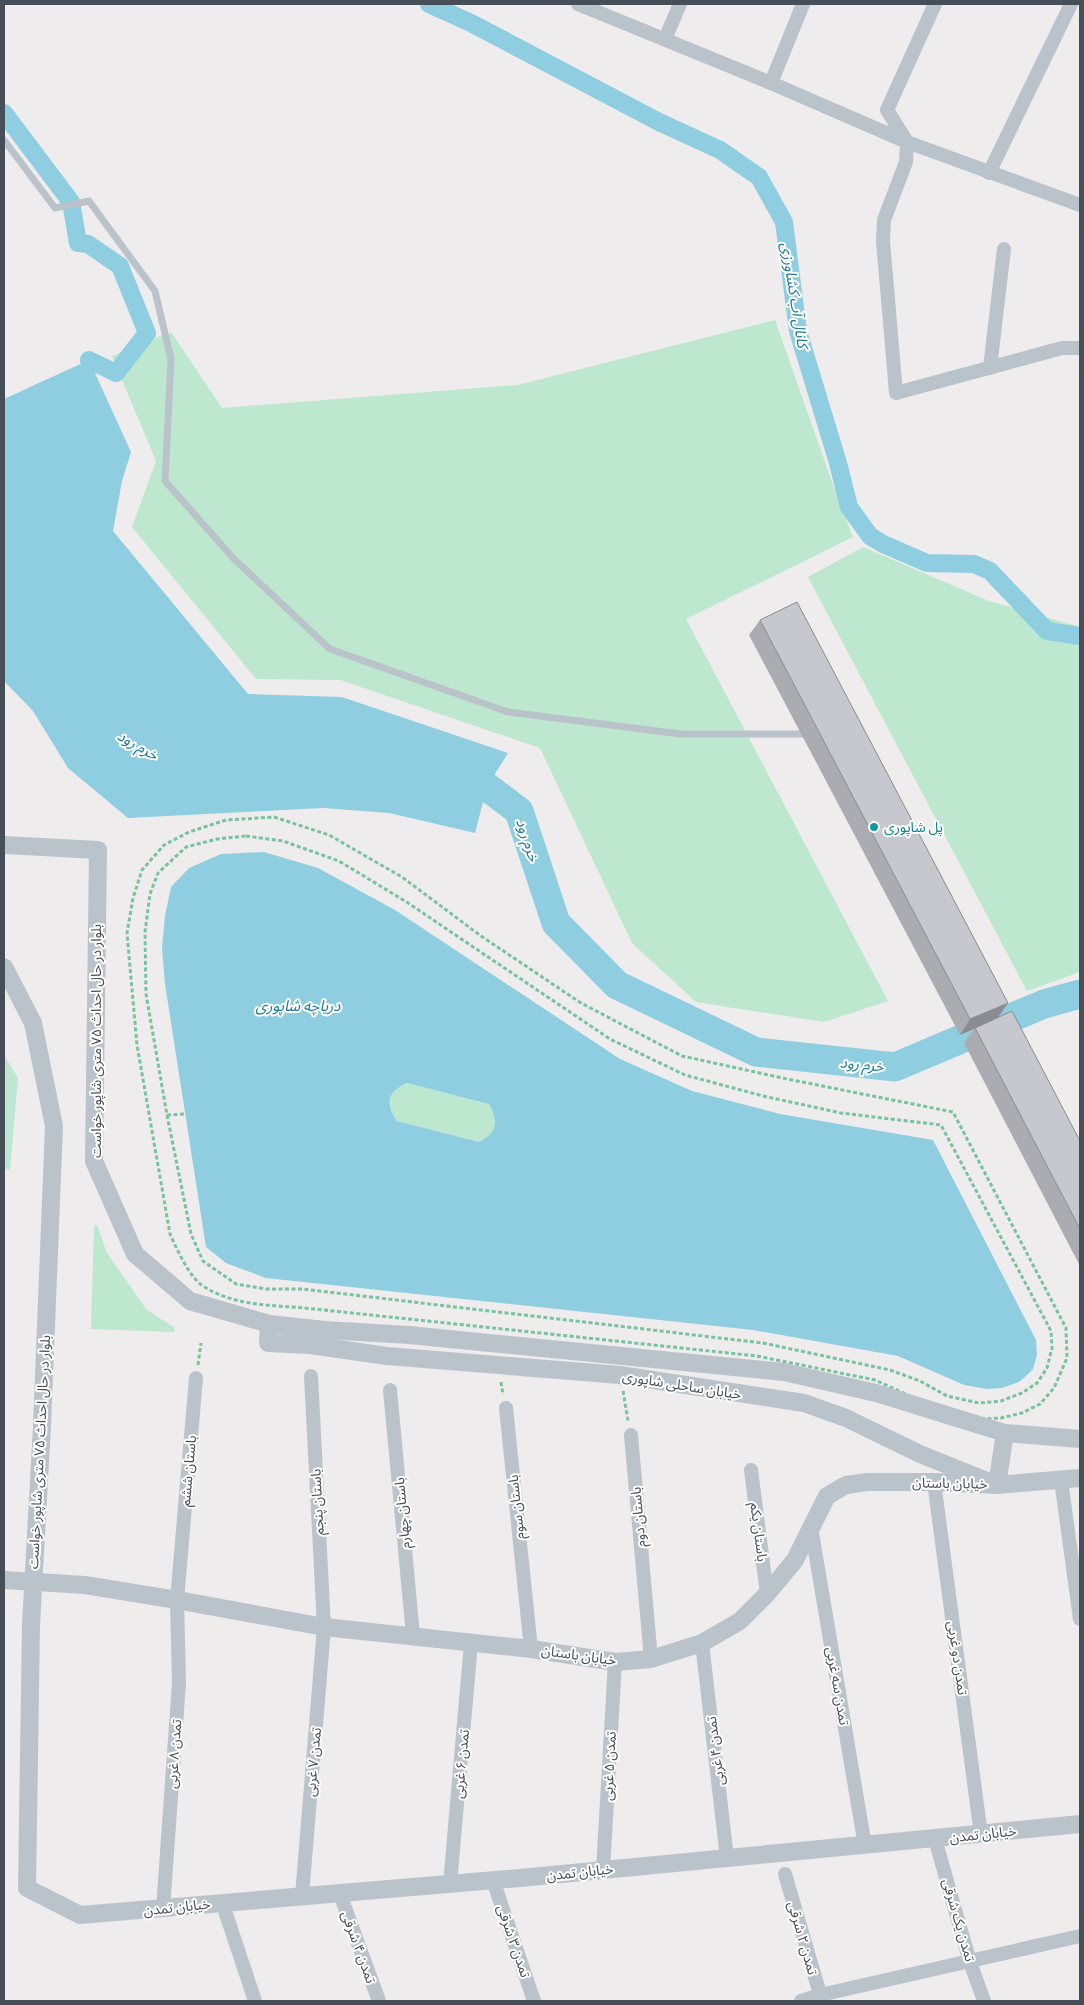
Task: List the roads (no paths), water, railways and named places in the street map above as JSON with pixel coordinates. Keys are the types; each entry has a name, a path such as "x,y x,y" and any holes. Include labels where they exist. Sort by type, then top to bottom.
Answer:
{"street":[{"path":"578,4 771,83 907,142 1080,205"},
{"path":"665,39 680,4"},
{"path":"771,83 803,4"},
{"path":"935,4 887,110 907,142 906,162 884,220 883,240 896,393 1062,348 1080,348"},
{"path":"990,173 1071,4"},
{"path":"990,368 1004,249"},
{"name":"بلوار در حال احداث ۷۵ متری شاپور خواست","path":"4,845 98,850 94,1161 135,1254 190,1301 269,1324"},
{"name":"بلوار در حال احداث ۷۵ متری شاپور خواست","path":"4,967 33,1023 54,1126 42,1426 33,1582 27,1888 80,1915"},
{"name":"خیابان ساحلی شاپوری","path":"1080,1438 1005,1434 876,1393 784,1372 621,1355 269,1324 268,1343 310,1346 387,1356 620,1375 804,1403 846,1418 920,1454 997,1485 1080,1478"},
{"path":"620,1375 621,1355"},
{"name":"باستان پنجم","path":"310,1376 324,1627"},
{"name":"باستان ششم","path":"177,1600 196,1378"},
{"name":"باستان چهارم","path":"390,1390 414,1635"},
{"name":"باستان سوم","path":"506,1408 531,1649"},
{"path":"997,1485 1005,1434"},
{"name":"باستان دوم","path":"631,1435 651,1659"},
{"name":"باستان یکم","path":"751,1470 767,1594"},
{"path":"1061,1480 1080,1619"},
{"name":"خیابان باستان","path":"4,1580 85,1585 324,1627 414,1635 531,1649 615,1662 651,1659 702,1643 740,1621 767,1594 795,1560 827,1496 846,1485 867,1482 934,1482 997,1485"},
{"name":"تمدن دو غربی","path":"934,1482 981,1835"},
{"name":"تمدن سه غربی","path":"811,1526 865,1846"},
{"name":"تمدن ۸ غربی","path":"163,1909 179,1683 177,1600"},
{"name":"تمدن ۷ غربی","path":"302,1896 324,1627"},
{"name":"تمدن ۶ غربی","path":"450,1884 471,1643"},
{"name":"تمدن ۴ غربی","path":"702,1643 727,1858"},
{"name":"تمدن ۵ غربی","path":"603,1870 615,1662"},
{"name":"خیابان تمدن","path":"80,1915 450,1884 981,1835 1080,1824"},
{"name":"تمدن یک شرقی","path":"935,1839 970,1962 984,2001"},
{"name":"تمدن ۲ شرقی","path":"785,1874 821,1998"},
{"name":"تمدن ۳ شرقی","path":"493,1880 534,2001"},
{"name":"تمدن ۴ شرقی","path":"340,1894 379,2001"},
{"path":"222,1902 255,2001"},
{"path":"801,2001 821,1998 1080,1936"}],"lane":[{"path":"4,140 54,208 89,200 155,291 171,360 165,481 234,559 330,649 508,712 681,734 816,734"}],"water":[{"path":"89,360 131,452 122,481 113,531 248,694 342,697 508,753 487,787 475,833 389,813 323,808 128,818 68,768 33,711 4,681 4,399"},
{"name":"دریاچه شاپوری","path":"264,852 318,868 395,910 620,1059 692,1091 780,1114 933,1140 1036,1340 1037,1355 1033,1369 1019,1382 1002,1388 987,1389 964,1385 898,1356 753,1330 266,1278 226,1263 206,1247 165,984 162,948 165,916 171,887 189,868 221,854","holes":["407,1083 489,1104 495,1121 493,1130 479,1142 397,1121 391,1109 390,1099 395,1090"]}],"waterway":[{"name":"کانال آب کشاورزی","path":"429,4 471,23 659,122 720,150 759,177 784,222 798,331 838,463 849,507 870,536 883,544 927,563 974,564 990,571 1047,631 1080,636"},
{"path":"4,113 71,202 78,243 88,244 120,266 147,333 116,373 89,360"},
{"name":"خرم رود","path":"451,773 487,787 519,811 556,923 617,985 756,1052 895,1067 1044,1004 1080,994"}],"place":[{"name":"پل شاپوری","path":"874,827"}]}
